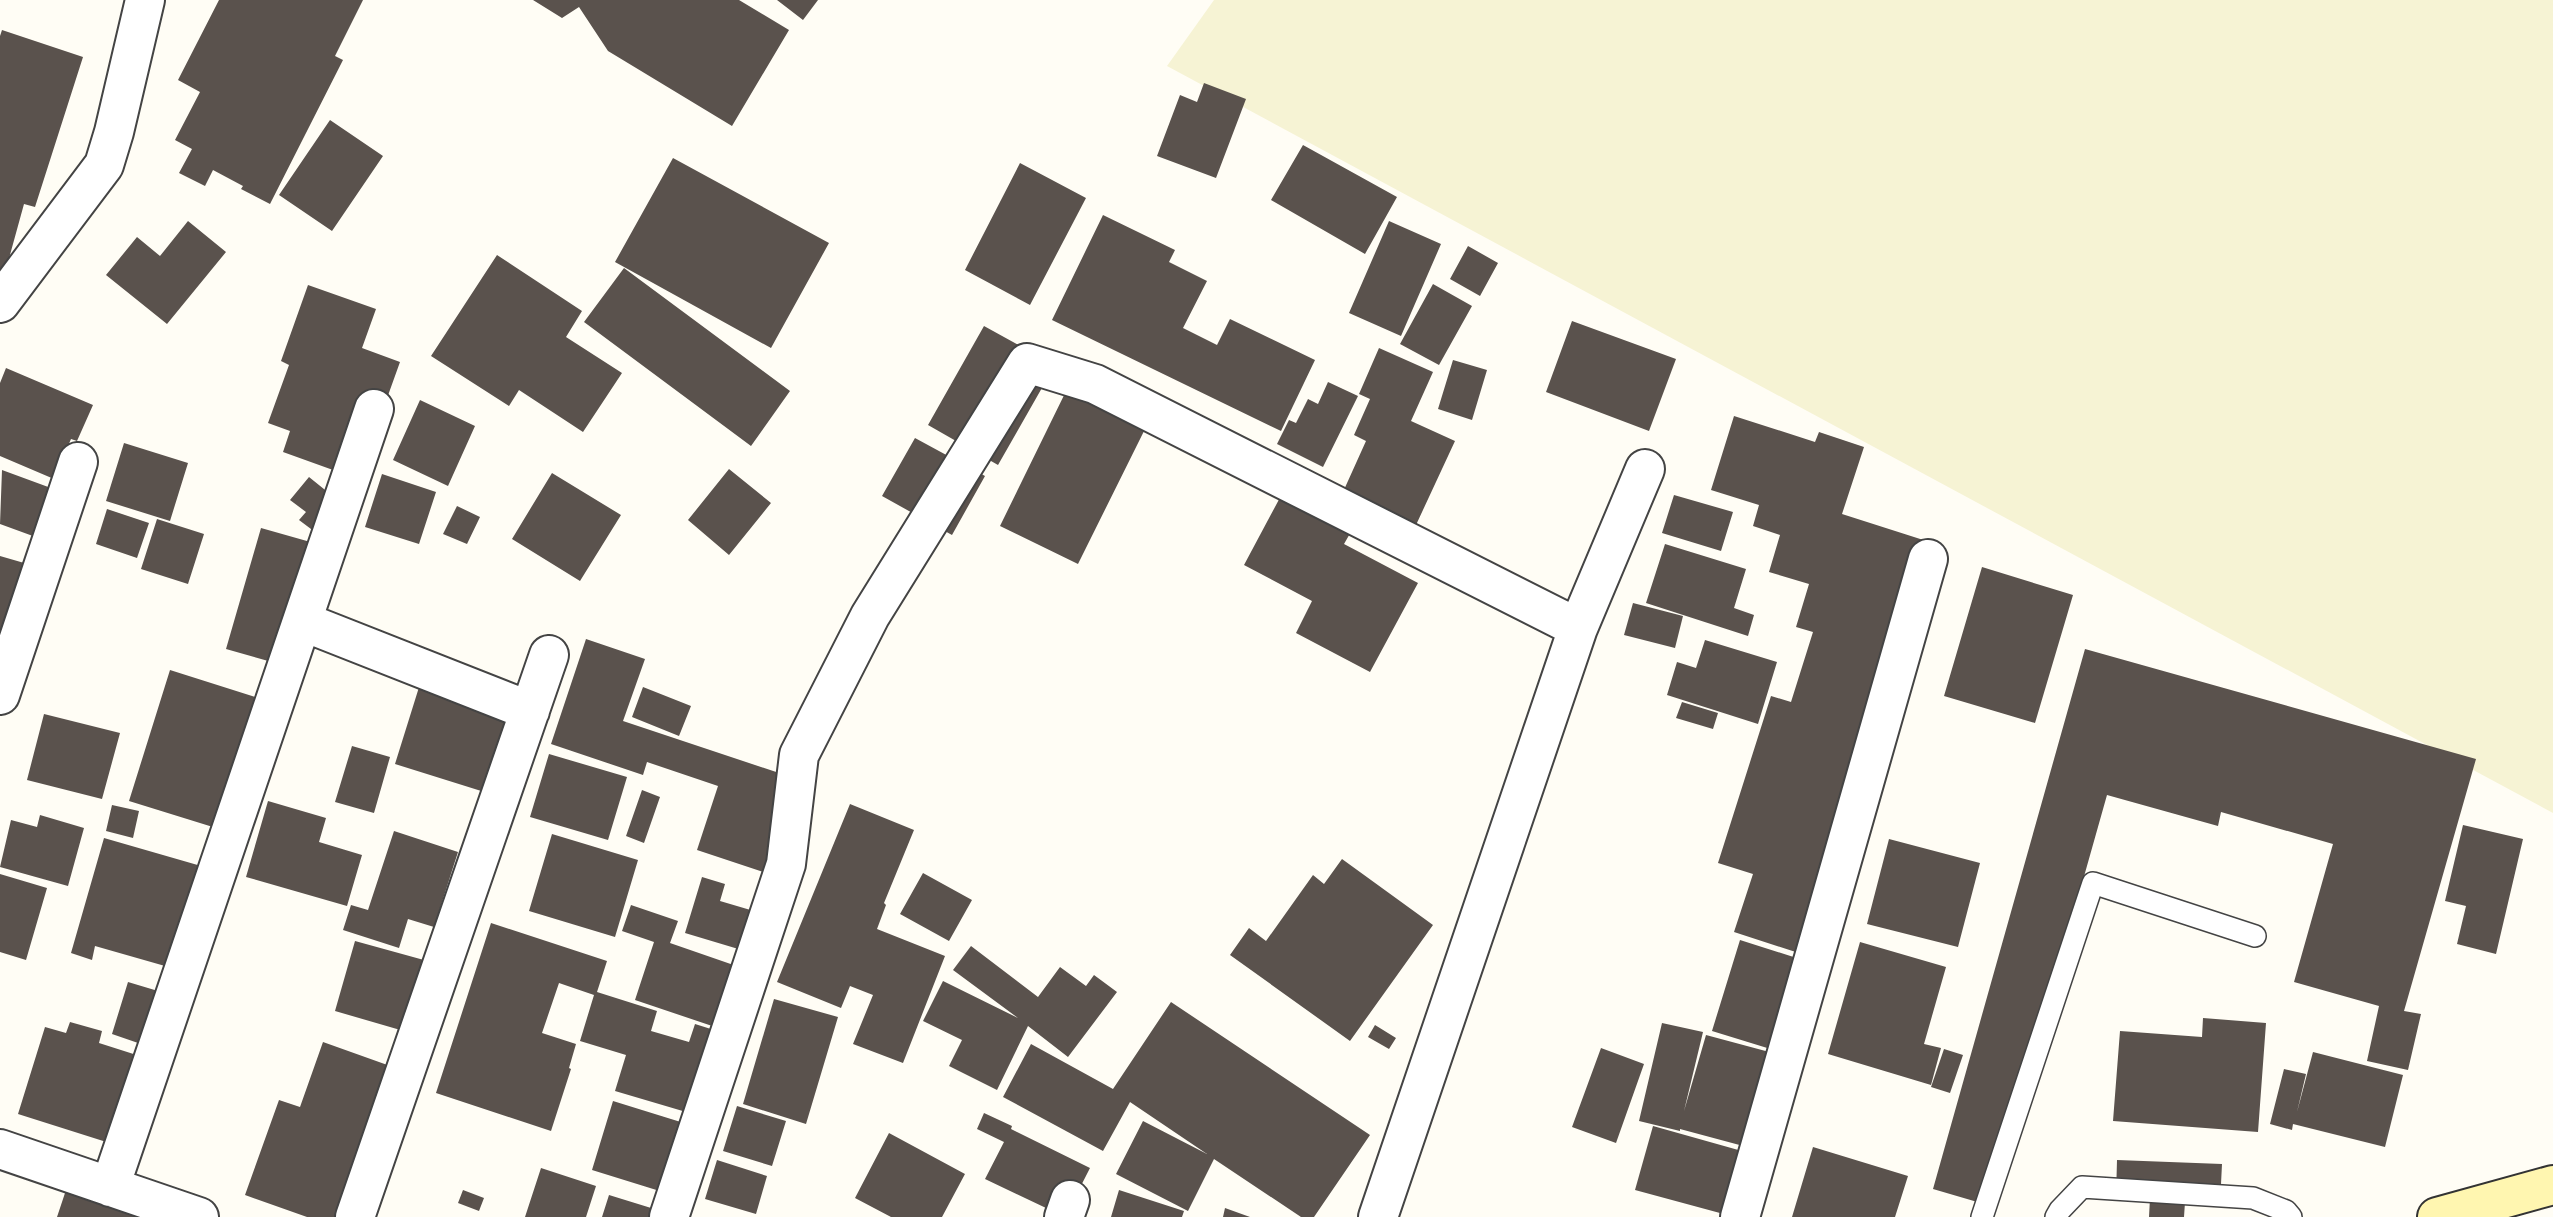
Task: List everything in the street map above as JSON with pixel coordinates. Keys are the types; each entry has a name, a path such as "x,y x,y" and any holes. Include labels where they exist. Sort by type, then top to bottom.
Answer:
{"main road":[{"path":"2455,1214 2553,1185"}],"street":[{"path":"0,303 104,165 145,0"},
{"path":"669,1217 786,864 799,755 870,616 1027,363 1095,384 1578,628"},
{"path":"110,1187 304,622 374,409"},
{"path":"0,695 78,462"},
{"path":"1378,1217 1578,628 1646,469"},
{"path":"1740,1217 1928,559"},
{"path":"304,622 530,711"},
{"path":"355,1217 549,655"},
{"path":"0,1149 200,1217"}],"lane":[{"path":"1982,1217 2093,883 2255,936"},
{"path":"2056,1217 2082,1187 2253,1198 2286,1211 2291,1217"}],"shaded area":[{"path":"1214,0 2553,0 2553,813 1167,66"}],"building":[{"path":"219,0 363,0 335,56 343,60 270,204 213,170 205,186 179,173 192,149 175,140 200,92 178,80"},
{"path":"533,0 739,0 789,30 732,126 608,51 579,7 562,18"},
{"path":"777,0 818,0 803,20"},
{"path":"2,30 83,57 35,207 24,204 5,273 0,271"},
{"path":"1204,83 1246,99 1216,178 1157,156 1180,95 1197,102"},
{"path":"330,120 383,156 332,231 279,195"},
{"path":"1303,145 1397,197 1365,254 1271,200"},
{"path":"673,158 829,243 771,348 615,262"},
{"path":"1020,163 1086,198 1030,305 965,270"},
{"path":"1103,215 1175,250 1169,262 1207,281 1183,328 1217,345 1230,319 1315,360 1281,431 1052,320"},
{"path":"188,221 226,252 167,324 106,275 137,237 160,256"},
{"path":"1389,221 1441,244 1401,336 1349,313"},
{"path":"1468,246 1498,263 1480,296 1450,279"},
{"path":"497,255 582,311 566,337 622,373 583,432 519,390 509,406 431,356"},
{"path":"624,268 790,391 751,446 584,322"},
{"path":"1433,284 1472,306 1439,365 1400,344"},
{"path":"308,285 376,309 362,348 400,362 358,479 283,452 290,431 268,423 289,365 281,361"},
{"path":"1572,321 1676,359 1649,431 1546,392"},
{"path":"984,326 1055,365 998,465 928,425"},
{"path":"1379,348 1433,372 1411,421 1455,441 1416,525 1343,492 1366,441 1354,435 1370,399 1359,394"},
{"path":"1453,360 1487,370 1472,420 1438,409"},
{"path":"6,368 93,405 77,441 71,439 54,479 0,456 0,383"},
{"path":"1071,381 1150,419 1078,564 1000,526"},
{"path":"1328,382 1358,396 1323,467 1277,444 1289,420 1296,423 1308,399 1318,404"},
{"path":"420,400 475,426 448,486 393,460"},
{"path":"1734,416 1815,442 1819,432 1864,447 1842,514 1939,545 1808,956 1734,932 1753,874 1718,863 1771,696 1791,702 1813,632 1796,627 1809,584 1769,572 1780,535 1753,526 1759,505 1711,490"},
{"path":"915,438 985,476 952,535 882,496"},
{"path":"124,443 188,463 170,521 106,501"},
{"path":"729,469 771,503 729,555 688,520"},
{"path":"2,470 70,495 52,543 0,524"},
{"path":"552,473 621,515 580,581 512,539"},
{"path":"382,474 436,492 419,544 365,527"},
{"path":"309,477 340,502 315,532 299,520 306,512 290,500"},
{"path":"1283,492 1352,530 1344,544 1418,583 1370,672 1296,633 1312,601 1244,565"},
{"path":"1674,495 1733,512 1721,551 1662,533"},
{"path":"457,506 480,517 467,544 443,534"},
{"path":"107,509 149,523 137,558 96,544"},
{"path":"157,519 204,534 188,584 141,569"},
{"path":"261,528 321,545 286,666 226,649"},
{"path":"1665,544 1746,569 1734,608 1754,615 1748,636 1646,603"},
{"path":"0,556 38,567 19,636 0,630"},
{"path":"1982,567 2073,595 2035,723 1944,696"},
{"path":"1633,603 1683,616 1675,648 1624,635"},
{"path":"586,639 645,659 623,721 815,785 784,879 697,850 718,786 647,762 643,775 551,744"},
{"path":"1705,640 1777,662 1758,724 1667,695 1677,662 1696,668"},
{"path":"2085,649 2476,759 2404,1011 2421,1014 2408,1070 2367,1061 2379,1006 2294,982 2333,844 2221,812 2218,826 2107,795 1991,1206 1933,1189"},
{"path":"170,670 271,702 229,832 129,801"},
{"path":"420,684 519,715 494,795 395,764"},
{"path":"643,687 691,706 679,736 632,717"},
{"path":"1682,702 1718,713 1713,729 1676,718"},
{"path":"44,714 120,733 102,799 27,780"},
{"path":"352,746 390,757 374,813 335,802"},
{"path":"549,754 627,777 608,840 530,817"},
{"path":"642,790 660,797 644,843 626,836"},
{"path":"268,801 326,818 319,842 362,855 347,906 246,877"},
{"path":"850,804 914,830 884,903 886,905 877,929 945,956 903,1063 853,1044 873,995 850,986 841,1008 777,982"},
{"path":"112,805 139,811 133,838 106,831"},
{"path":"40,815 84,828 68,886 0,867 11,820 37,827"},
{"path":"2463,825 2523,839 2496,954 2457,944 2466,906 2445,901"},
{"path":"394,831 458,852 434,927 408,919 399,948 343,930 351,905 368,910"},
{"path":"552,834 638,860 615,937 529,911"},
{"path":"104,838 208,868 179,970 95,946 92,960 71,953"},
{"path":"1889,839 1980,863 1958,947 1867,924"},
{"path":"1342,859 1433,925 1350,1041 1230,955 1249,928 1266,941 1313,875 1324,884"},
{"path":"923,873 972,900 949,941 900,914"},
{"path":"0,874 47,888 26,960 0,952"},
{"path":"702,877 725,884 720,901 767,915 755,954 685,933"},
{"path":"631,905 678,921 670,943 748,970 727,1031 635,1000 654,942 622,931"},
{"path":"491,923 607,961 597,992 657,1011 651,1031 689,1042 695,1024 730,1035 703,1117 615,1091 626,1055 580,1041 594,995 559,983 542,1033 576,1044 551,1131 436,1093"},
{"path":"1740,940 1806,961 1777,1051 1712,1031"},
{"path":"355,941 442,965 421,1036 335,1011"},
{"path":"1860,942 1946,967 1924,1044 1941,1048 1931,1085 1828,1054"},
{"path":"971,946 1038,997 1060,967 1086,986 1094,975 1117,992 1068,1057 1028,1026 997,1090 949,1066 962,1040 923,1021 943,981 1018,1018 953,970"},
{"path":"128,982 158,991 141,1044 112,1034"},
{"path":"774,999 838,1017 806,1124 743,1104"},
{"path":"1171,1002 1370,1135 1314,1217 1301,1217 1214,1159 1188,1211 1116,1174 1143,1121 1207,1154 1130,1102 1103,1151 1003,1097 1031,1044 1113,1089"},
{"path":"2203,1018 2266,1023 2258,1132 2113,1121 2120,1031 2202,1037"},
{"path":"70,1022 102,1031 99,1043 146,1058 119,1146 18,1114 45,1027 66,1033"},
{"path":"1662,1023 1703,1032 1684,1111 1706,1035 1773,1053 1747,1147 1639,1121"},
{"path":"1375,1025 1396,1038 1389,1049 1368,1037"},
{"path":"323,1042 407,1072 366,1217 307,1217 245,1195 279,1100 300,1107"},
{"path":"1601,1048 1644,1064 1616,1143 1572,1127"},
{"path":"1944,1049 1963,1055 1950,1093 1931,1087"},
{"path":"2313,1052 2403,1075 2385,1147 2293,1124 2292,1130 2270,1124 2284,1069 2306,1074 2297,1112"},
{"path":"613,1101 700,1128 679,1197 592,1170"},
{"path":"737,1106 786,1121 772,1166 723,1151"},
{"path":"984,1113 1090,1168 1065,1217 985,1179 1004,1142 977,1129"},
{"path":"1653,1126 1749,1153 1731,1216 1635,1190"},
{"path":"889,1133 965,1174 942,1217 891,1217 855,1198"},
{"path":"1813,1147 1908,1176 1895,1217 1792,1217"},
{"path":"717,1160 767,1176 756,1214 705,1199"},
{"path":"2117,1160 2222,1164 2220,1204 2185,1202 2184,1217 2149,1217 2150,1198 2116,1197"},
{"path":"541,1168 596,1186 586,1217 525,1217"},
{"path":"67,1187 151,1217 57,1217"},
{"path":"463,1190 484,1198 479,1211 458,1203"},
{"path":"1119,1190 1184,1211 1182,1217 1111,1217"},
{"path":"609,1195 677,1216 677,1217 602,1217"},
{"path":"1225,1208 1250,1217 1223,1217"}]}
